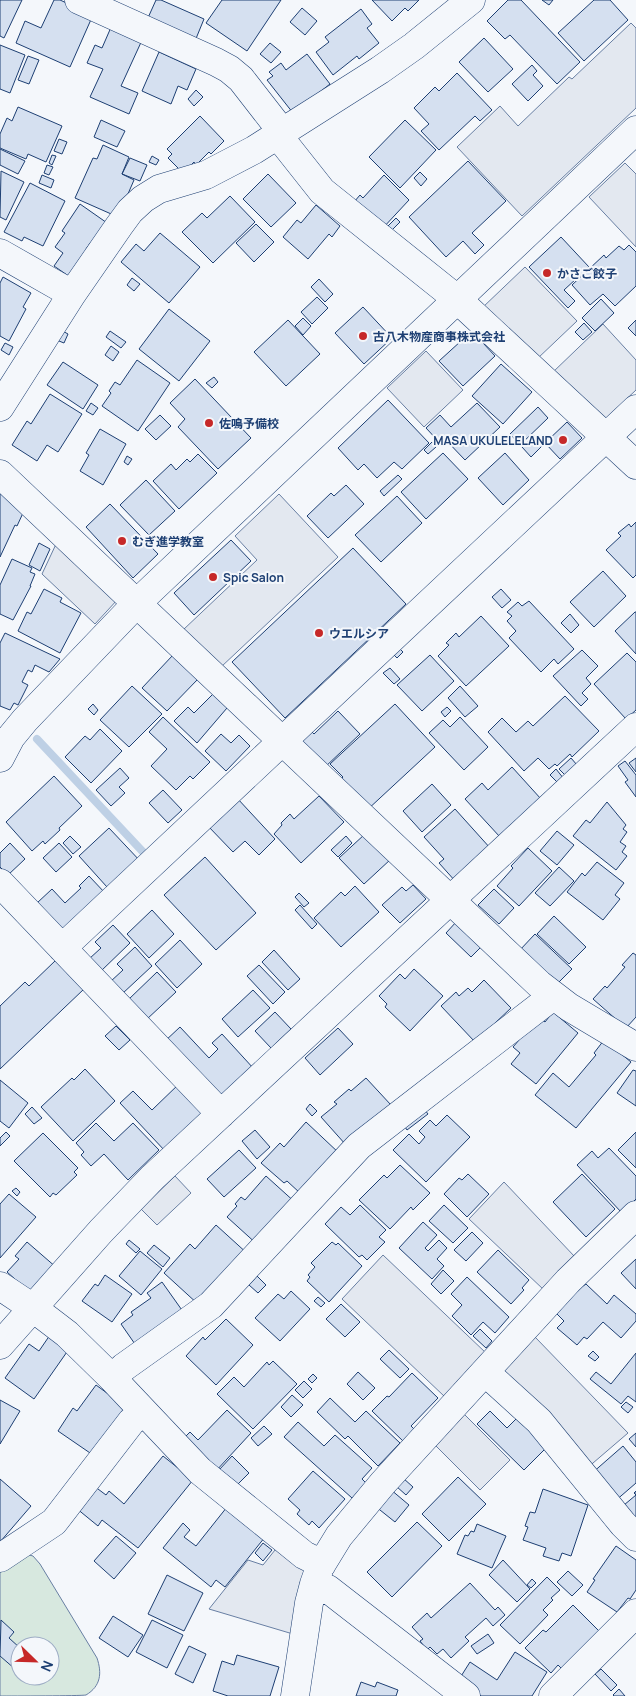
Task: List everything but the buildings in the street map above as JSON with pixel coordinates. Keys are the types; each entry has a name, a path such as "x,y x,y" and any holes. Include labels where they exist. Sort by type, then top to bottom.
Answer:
{"street":[{"path":"79,0 230,69 241,79 276,124 284,143 322,191 457,300 636,465"},
{"path":"0,407 72,294 130,211 143,199 159,189 206,175 238,159 280,134 380,70 448,20 471,0"},
{"path":"4,742 137,603 636,130"},
{"path":"0,253 72,294"},
{"path":"62,948 636,409"},
{"path":"0,474 553,996 636,1047"},
{"path":"0,1345 126,1204 220,1114 636,727"},
{"path":"0,883 220,1114"},
{"path":"112,1378 211,1305 359,1146 553,996"},
{"path":"295,1696 309,1603 318,1574 339,1536 371,1496 576,1273 636,1215"},
{"path":"0,1286 67,1334 200,1470 304,1555 328,1589 466,1696"},
{"path":"485,1372 539,1421 623,1524 636,1537"},
{"path":"0,1558 54,1522 131,1422 143,1411"},
{"path":"553,1696 636,1613"}],"shaded area":[{"path":"631,23 636,28 636,108 522,216 457,147 500,106 518,126 569,77 572,79"},
{"path":"625,163 636,174 636,247 589,197"},
{"path":"525,267 577,321 537,359 482,308"},
{"path":"603,324 636,360 636,390 603,421 552,373"},
{"path":"426,351 463,390 424,427 387,388"},
{"path":"279,494 338,557 221,667 183,630 257,560 235,536"},
{"path":"57,542 118,599 95,624 42,574"},
{"path":"175,1176 191,1193 157,1225 141,1209"},
{"path":"504,1182 575,1257 544,1290 469,1219"},
{"path":"383,1255 486,1353 445,1397 342,1299"},
{"path":"535,1337 628,1433 586,1469 499,1376"},
{"path":"463,1413 510,1460 480,1490 434,1444"},
{"path":"279,1545 307,1567 293,1634 209,1609 248,1560 263,1565"},
{"path":"22,1553 33,1556 40,1564 97,1658 100,1674 95,1688 86,1695 0,1696 0,1565"}],"waterway":[{"path":"37,739 144,853"}],"place":[{"name":"かさご餃子","path":"547,273"},
{"name":"古八木物産商事株式会社","path":"363,336"},
{"name":"佐鳴予備校","path":"209,423"},
{"name":"MASA UKULELELAND","path":"563,440"},
{"name":"むぎ進学教室","path":"122,541"},
{"name":"Spic Salon","path":"213,577"},
{"name":"ウエルシア","path":"319,633"}]}
